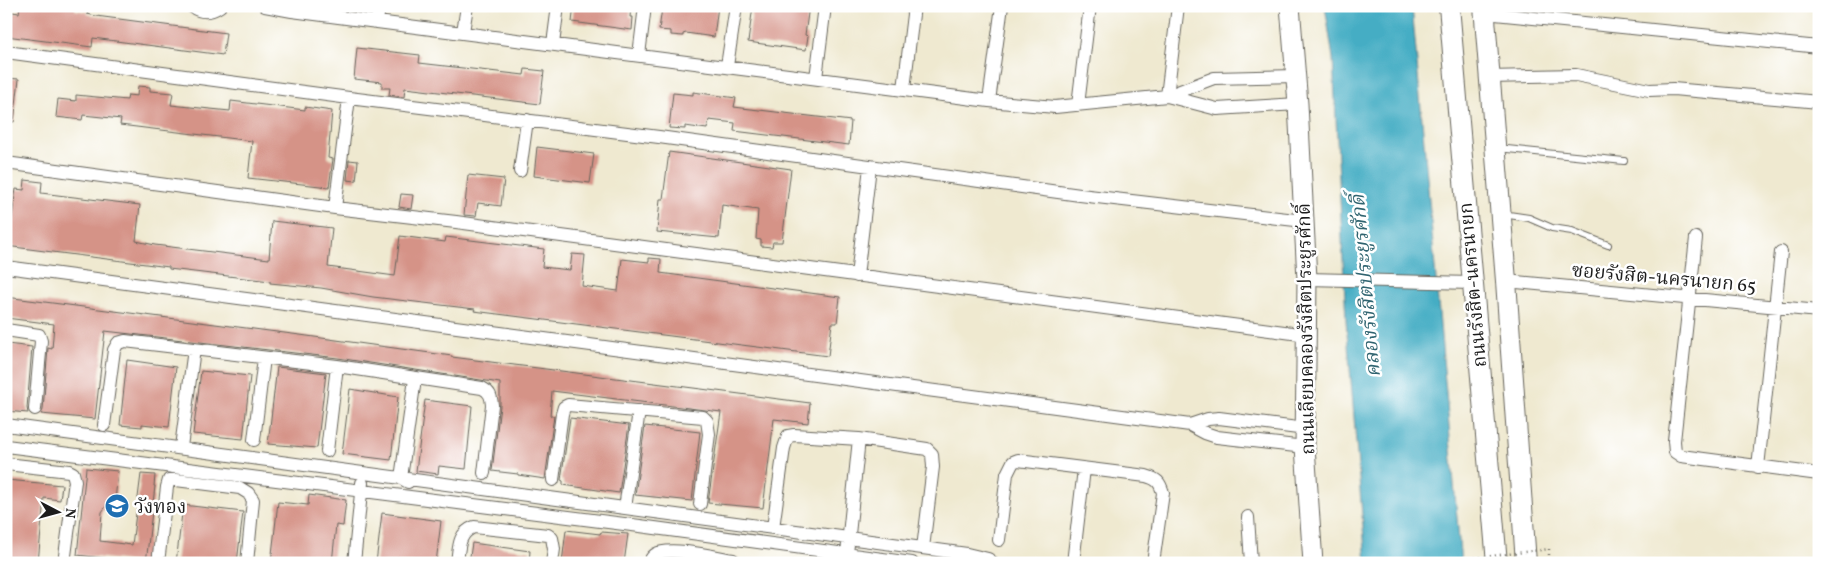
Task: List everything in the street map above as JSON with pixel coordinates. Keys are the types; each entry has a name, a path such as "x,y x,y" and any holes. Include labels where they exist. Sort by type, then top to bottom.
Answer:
{"main road":[{"name":"ถนนรังสิต-นครนายก","path":"1449,6 1497,563"},
{"name":"ถนนรังสิต-นครนายก","path":"1484,10 1496,148 1526,563"}],"street":[{"path":"191,6 200,11 208,12 220,6"},
{"path":"265,6 989,101 1055,107 1167,96 1214,78 1296,76"},
{"path":"377,22 379,6"},
{"path":"463,32 467,6"},
{"path":"553,44 558,6"},
{"path":"639,55 646,6"},
{"path":"728,66 736,6"},
{"path":"816,78 825,6"},
{"path":"904,89 914,6"},
{"path":"989,101 1002,6"},
{"path":"1078,105 1090,6"},
{"path":"1167,96 1178,6"},
{"name":"ถนนเลียบคลองรังสิตประยูรศักดิ์","path":"1290,6 1298,104 1304,221 1316,279 1307,335 1306,438 1313,563"},
{"path":"1484,10 1819,46"},
{"path":"6,52 659,137 1080,195 1304,221"},
{"path":"1489,77 1576,75 1649,90 1692,90 1819,102"},
{"path":"1167,96 1217,109 1298,104"},
{"path":"334,208 349,98"},
{"path":"520,171 527,120"},
{"path":"6,163 334,208 456,222 1307,335"},
{"path":"857,276 870,167"},
{"path":"1696,238 1674,441 1675,452 1681,456 1819,474"},
{"path":"1758,467 1781,252"},
{"path":"6,268 1190,425 1205,433 1217,436 1306,438"},
{"path":"1316,279 1472,283"},
{"name":"ซอยรังสิต-นครนายก 65","path":"1506,281 1819,311"},
{"path":"6,330 39,335 41,341 35,409"},
{"path":"104,425 114,350 118,343 125,341 337,366 482,388 488,391 491,396 492,405 484,473"},
{"path":"180,447 194,349"},
{"path":"254,440 264,358"},
{"path":"327,451 337,366"},
{"path":"401,478 415,379"},
{"path":"553,480 562,414 564,407 568,405 703,417 707,421 709,434 700,504"},
{"path":"625,508 639,411"},
{"path":"1190,425 1208,419 1219,418 1306,438"},
{"path":"6,425 848,537 979,556 993,563"},
{"path":"773,528 784,448 788,436 794,434 859,439 927,449 932,454 933,467 923,548"},
{"path":"847,558 859,439"},
{"path":"6,446 440,501 847,558 912,563"},
{"path":"999,540 1006,474 1013,462 1018,460 1146,476 1155,478 1160,484 1163,493 1153,563"},
{"path":"6,464 73,473 75,481 64,563"},
{"path":"1073,563 1084,468"},
{"path":"354,563 363,473"},
{"path":"401,478 440,501"},
{"path":"158,563 169,480 240,488 248,492 253,500 246,563"},
{"path":"1248,517 1251,563"},
{"path":"457,563 460,541 463,535 474,527 548,535 554,542 552,563"},
{"path":"649,563 654,554 662,551 673,551 733,560 737,563"}],"lane":[{"path":"1496,148 1624,162"},
{"path":"1501,214 1529,218 1552,228 1572,231 1608,245"}],"path":[{"path":"1475,563 1475,558 1549,549 1549,563"}],"water":[{"name":"คลองรังสิตประยูรศักดิ์","path":"1325,6 1412,6 1461,563 1366,563 1346,320 1333,58"}],"building":[{"path":"20,6 76,6 75,10 88,12 87,14 96,16 226,33 223,55 93,38 92,47 6,36 6,11 19,13"},
{"path":"574,6 631,6 630,17 633,17 632,30 572,22"},
{"path":"665,6 718,6 714,37 686,33 683,36 671,35 671,31 659,30 662,8"},
{"path":"753,6 809,6 805,35 808,36 806,50 748,42"},
{"path":"357,48 420,55 419,63 524,75 525,69 544,71 540,104 405,88 404,97 389,95 390,88 382,88 382,82 354,79"},
{"path":"6,78 19,79 14,122 6,122"},
{"path":"138,86 150,87 150,91 173,93 171,105 230,111 231,101 305,110 305,107 332,111 328,158 333,159 329,187 248,178 252,141 120,125 121,119 83,115 82,120 56,117 58,99 76,101 76,95 127,100 128,95 137,96"},
{"path":"693,92 736,98 734,107 851,121 849,145 734,131 735,123 709,120 707,129 685,126 685,129 669,128 673,93 693,95"},
{"path":"537,147 594,154 590,183 534,176"},
{"path":"669,152 791,169 782,242 773,242 772,247 761,246 761,240 756,239 758,210 722,205 719,238 657,232 660,199 663,199"},
{"path":"349,160 358,161 356,181 347,180"},
{"path":"468,175 504,179 501,206 478,203 476,216 464,215"},
{"path":"25,180 42,182 41,193 140,205 136,241 155,245 269,259 272,221 332,228 328,267 395,276 400,236 445,242 446,237 544,249 542,267 570,270 572,254 585,255 582,286 618,291 622,259 649,262 649,258 661,259 660,273 840,297 837,323 832,323 828,356 474,311 475,309 373,297 321,288 270,283 270,281 6,246 6,224 11,224 16,189 24,190"},
{"path":"401,194 413,195 411,209 399,207"},
{"path":"6,297 810,403 808,423 774,419 763,508 708,503 721,412 552,391 550,416 554,416 545,479 492,471 500,406 500,383 338,358 105,331 95,419 41,414 43,410 48,348 52,349 54,324 6,318"},
{"path":"7,344 32,347 28,413 6,411"},
{"path":"127,360 176,367 169,427 142,424 142,427 120,425"},
{"path":"277,367 326,373 317,448 268,444"},
{"path":"201,371 250,376 243,439 193,434"},
{"path":"350,389 398,397 391,460 342,454"},
{"path":"425,400 472,406 466,469 439,466 438,474 416,471"},
{"path":"570,418 629,425 619,493 563,485 561,480"},
{"path":"645,426 700,432 692,501 635,495"},
{"path":"86,468 118,471 115,501 109,502 102,512 100,541 132,545 141,474 155,475 146,563 77,555"},
{"path":"6,480 62,485 60,500 44,498 38,563 6,563"},
{"path":"309,495 346,500 343,526 336,525 332,563 271,563 278,502 308,505"},
{"path":"183,505 243,512 237,563 176,563"},
{"path":"382,513 441,521 436,563 376,563"},
{"path":"566,530 600,534 601,532 628,534 624,563 562,563"},
{"path":"472,543 530,551 529,563 469,563"}],"place":[{"name":"วังทอง","path":"117,506"}]}
